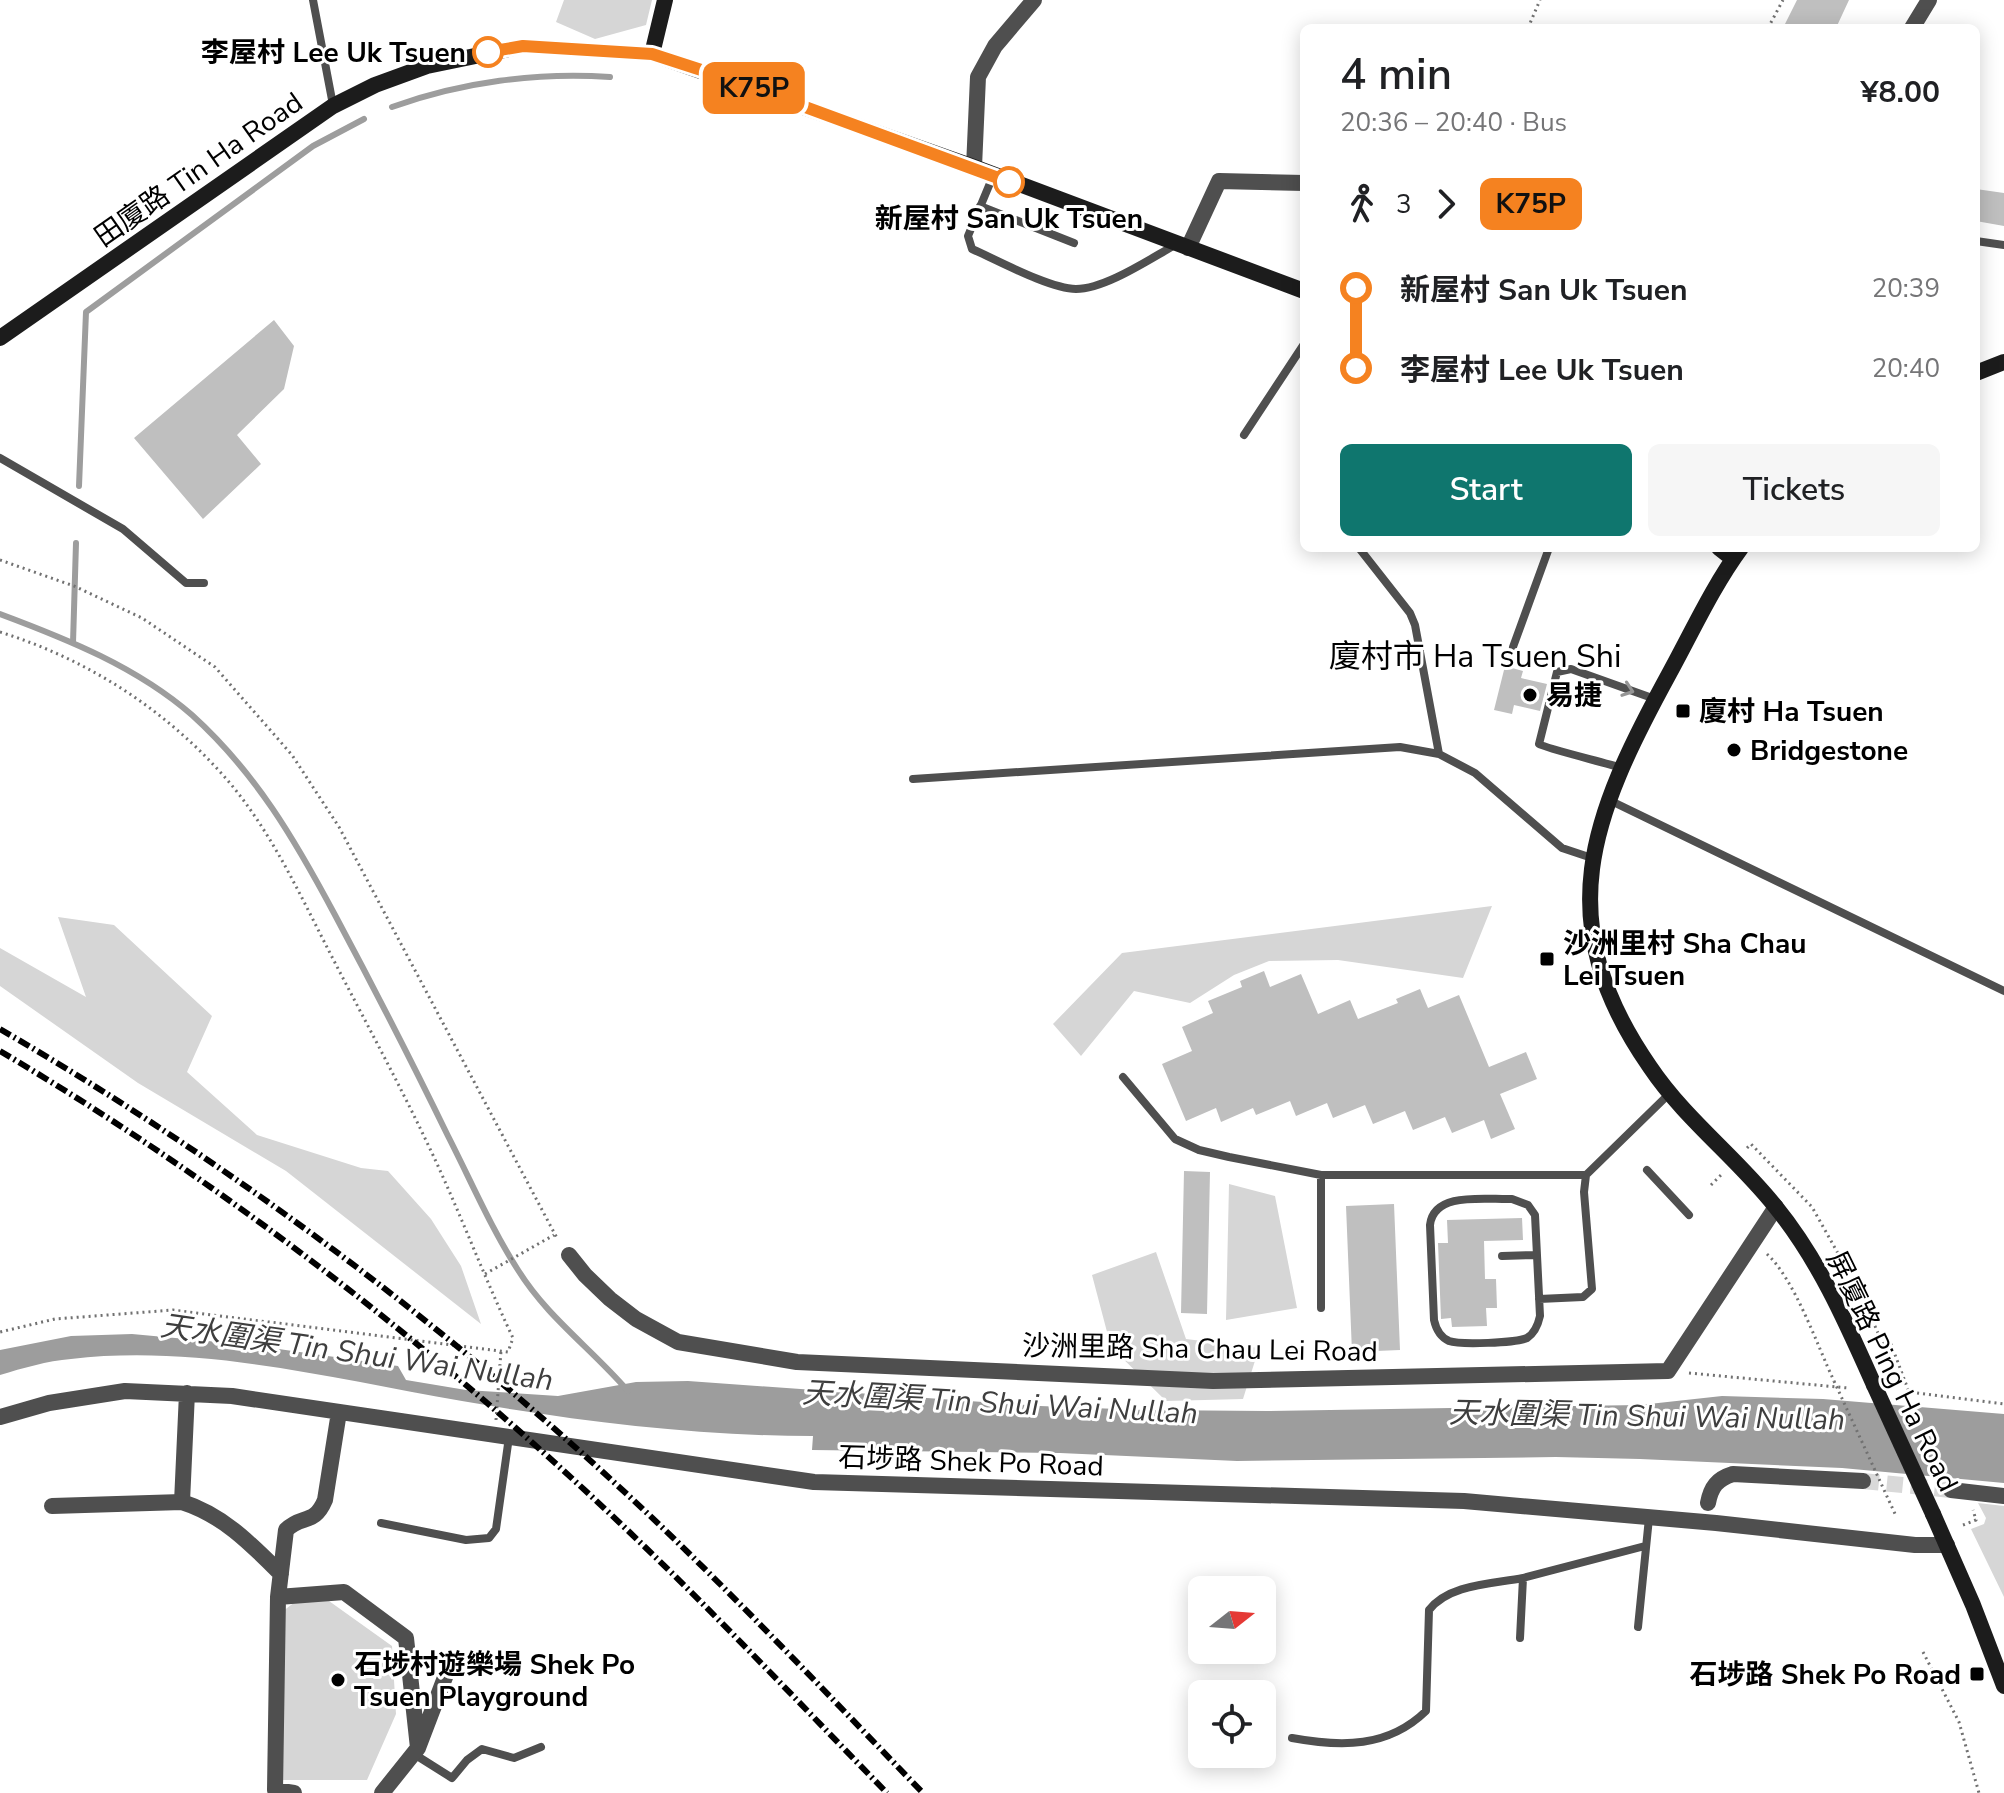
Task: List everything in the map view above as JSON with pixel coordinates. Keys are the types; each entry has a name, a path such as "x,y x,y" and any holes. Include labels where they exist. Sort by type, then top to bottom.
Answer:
{"street":[{"path":"652,54 665,0"},
{"path":"974,167 978,77 995,46 1034,0"},
{"path":"1914,24 1929,0"},
{"name":"田廈路 Tin Ha Road","path":"0,338 333,106 375,85 427,66 523,46 652,54 974,167 1300,290"},
{"path":"1182,246 1219,181 1300,183"},
{"path":"1980,371 2004,362"},
{"name":"屏廈路 Ping Ha Road","path":"1737,554 1655,699 1609,800 1592,858 1588,897 1591,935 1605,978 1630,1036 1669,1094 1776,1207 1819,1268 2000,1658 2004,1686"},
{"path":"1668,1371 1776,1207"},
{"name":"沙洲里路 Sha Chau Lei Road","path":"569,1255 610,1299 636,1319 678,1342 797,1362 1213,1381 1668,1371"},
{"name":"石埗路 Shek Po Road","path":"0,1417 49,1403 125,1391 187,1393 232,1396 814,1482 1464,1501 1915,1545 1947,1545"},
{"path":"182,1502 187,1393"},
{"path":"294,1793 275,1790 278,1597 286,1530 297,1522 310,1520 319,1513 325,1500 339,1412"},
{"path":"1708,1503 1713,1486 1720,1478 1733,1474 1863,1481"},
{"path":"1951,1490 2004,1496"},
{"path":"52,1506 182,1502 228,1524 281,1574"},
{"path":"278,1597 344,1592 406,1638 416,1751"},
{"path":"382,1793 416,1751 452,1659"}],"lane":[{"path":"313,0 333,106"},
{"path":"993,176 968,236 972,249 1026,274 1073,289 1097,285 1182,246"},
{"path":"980,206 1074,243"},
{"path":"1980,242 2004,245"},
{"path":"1244,435 1300,350"},
{"path":"0,458 123,529 186,583 204,583"},
{"path":"1362,552 1410,613 1415,625 1439,754"},
{"path":"1513,647 1548,552"},
{"path":"1622,768 1578,753 1543,748 1539,744 1557,672 1571,669 1655,699"},
{"path":"913,779 1400,747 1439,754 1475,773 1562,848 1592,858"},
{"path":"1609,800 2004,991"},
{"path":"1123,1077 1175,1139 1199,1150 1321,1175 1586,1175"},
{"path":"1539,1299 1583,1297 1592,1289 1584,1192 1586,1175 1669,1094"},
{"path":"1647,1170 1689,1215"},
{"path":"1321,1175 1321,1308"},
{"path":"1518,1199 1528,1205 1535,1215 1539,1299 1539,1322 1533,1333 1523,1339 1458,1343 1442,1336 1434,1320 1431,1219 1436,1209 1446,1202 1518,1199"},
{"path":"1502,1256 1537,1255"},
{"path":"381,1523 466,1540 489,1538 496,1529 502,1435"},
{"path":"1638,1627 1649,1518"},
{"path":"1292,1738 1328,1745 1351,1745 1392,1735 1412,1725 1426,1711 1429,1610 1436,1600 1448,1593 1523,1578 1645,1546"},
{"path":"1520,1638 1523,1578"},
{"path":"416,1751 452,1778 467,1760 482,1749 514,1758 541,1747"}],"path":[{"path":"1530,24 1540,0"},
{"path":"1770,24 1783,0"},
{"path":"0,560 74,586 142,618 215,667 292,755 339,827 554,1235 569,1255"},
{"path":"0,632 71,659 117,684 187,738 224,775 283,862 437,1164 513,1338 508,1352 173,1310 55,1319 0,1332"},
{"path":"485,1274 554,1235"},
{"path":"1764,1251 1778,1264 1896,1516"},
{"path":"1884,1347 1891,1344 1909,1392 2004,1404"},
{"path":"501,1351 502,1435"},
{"path":"1668,1371 1848,1388"},
{"path":"1923,1652 1959,1722 1979,1793"}],"shaded area":[{"path":"564,0 652,0 646,25 595,39 556,22"},
{"path":"1492,906 1463,978 1338,960 1269,961 1234,975 1190,1003 1134,991 1081,1056 1053,1024 1122,953"},
{"path":"58,917 114,925 212,1016 187,1072 257,1135 361,1168 388,1171 431,1219 461,1266 481,1324 286,1171 138,1083 0,986 0,948 86,997"},
{"path":"1229,1184 1275,1196 1297,1308 1226,1320"},
{"path":"1156,1252 1186,1339 1259,1348 1243,1399 1166,1401 1111,1347 1092,1275"},
{"path":"1978,1503 2004,1506 2004,1597 1971,1529 1984,1524 1986,1518"},
{"name":"石埗村遊樂場 Shek Po Tsuen Playground","path":"296,1601 329,1601 392,1646 396,1714 367,1780 281,1780 282,1612"}],"water":[{"name":"天水圍渠 Tin Shui Wai Nullah","path":"132,1334 251,1345 398,1366 406,1380 466,1390 558,1396 636,1382 688,1381 1040,1406 1144,1410 1640,1405 1722,1396 1823,1399 2004,1414 2004,1483 1842,1468 1640,1459 1556,1457 1237,1461 1060,1453 812,1450 813,1436 681,1430 593,1421 218,1360 169,1356 71,1359 0,1375 0,1350 71,1336"}],"building":[{"path":"1797,0 1849,0 1838,24 1785,24"},
{"path":"1980,190 2004,193 2004,226 1980,222"},
{"path":"274,320 294,346 284,389 237,435 261,464 203,519 134,438"},
{"path":"1505,666 1523,671 1521,678 1547,684 1540,711 1514,705 1512,714 1494,710"},
{"path":"1264,971 1270,987 1301,974 1318,1014 1350,1000 1358,1019 1398,1003 1396,999 1420,989 1428,1008 1459,995 1489,1067 1526,1052 1537,1079 1500,1094 1515,1129 1491,1139 1484,1120 1452,1133 1445,1117 1413,1130 1405,1111 1373,1124 1365,1105 1333,1118 1327,1103 1296,1116 1290,1101 1256,1115 1253,1108 1221,1122 1216,1108 1186,1121 1162,1064 1192,1051 1182,1027 1213,1013 1208,1001 1242,987 1240,981"},
{"path":"1184,1171 1210,1172 1207,1314 1181,1313"},
{"path":"1394,1204 1400,1350 1352,1352 1346,1206"},
{"path":"1522,1218 1523,1240 1484,1241 1485,1279 1496,1279 1497,1308 1486,1308 1487,1326 1452,1327 1451,1318 1441,1319 1438,1243 1448,1243 1447,1220"}],"waterway":[{"path":"392,107 445,91 500,81 555,76 610,77"},
{"path":"79,486 86,312 313,146 364,119"},
{"path":"73,643 76,543"},
{"path":"0,614 76,644 148,682 192,715 236,760 289,834 320,887 508,1254 542,1303 628,1391"}],"tunnel":[{"path":"1863,1481 1951,1490"}],"railway":[{"path":"0,1029 177,1139 263,1198 430,1324 589,1459 665,1530 923,1793"},
{"path":"0,1051 172,1160 337,1280 417,1344 571,1477 645,1547 887,1793"}],"bus line":[{"name":"K75P","path":"488,52 523,46 652,54 729,79 1009,182"}],"place":[{"name":"李屋村 Lee Uk Tsuen","path":"488,52"},
{"name":"新屋村 San Uk Tsuen","path":"1009,182"},
{"name":"易捷","path":"1530,695"},
{"name":"廈村 Ha Tsuen","path":"1683,711"},
{"name":"Bridgestone","path":"1734,750"},
{"name":"沙洲里村 Sha Chau Lei Tsuen","path":"1547,959"},
{"name":"石埗路 Shek Po Road","path":"1977,1674"},
{"name":"石埗村遊樂場 Shek Po Tsuen Playground","path":"338,1680"}],"district":[{"name":"廈村市 Ha Tsuen Shi","path":"1475,656"}]}
